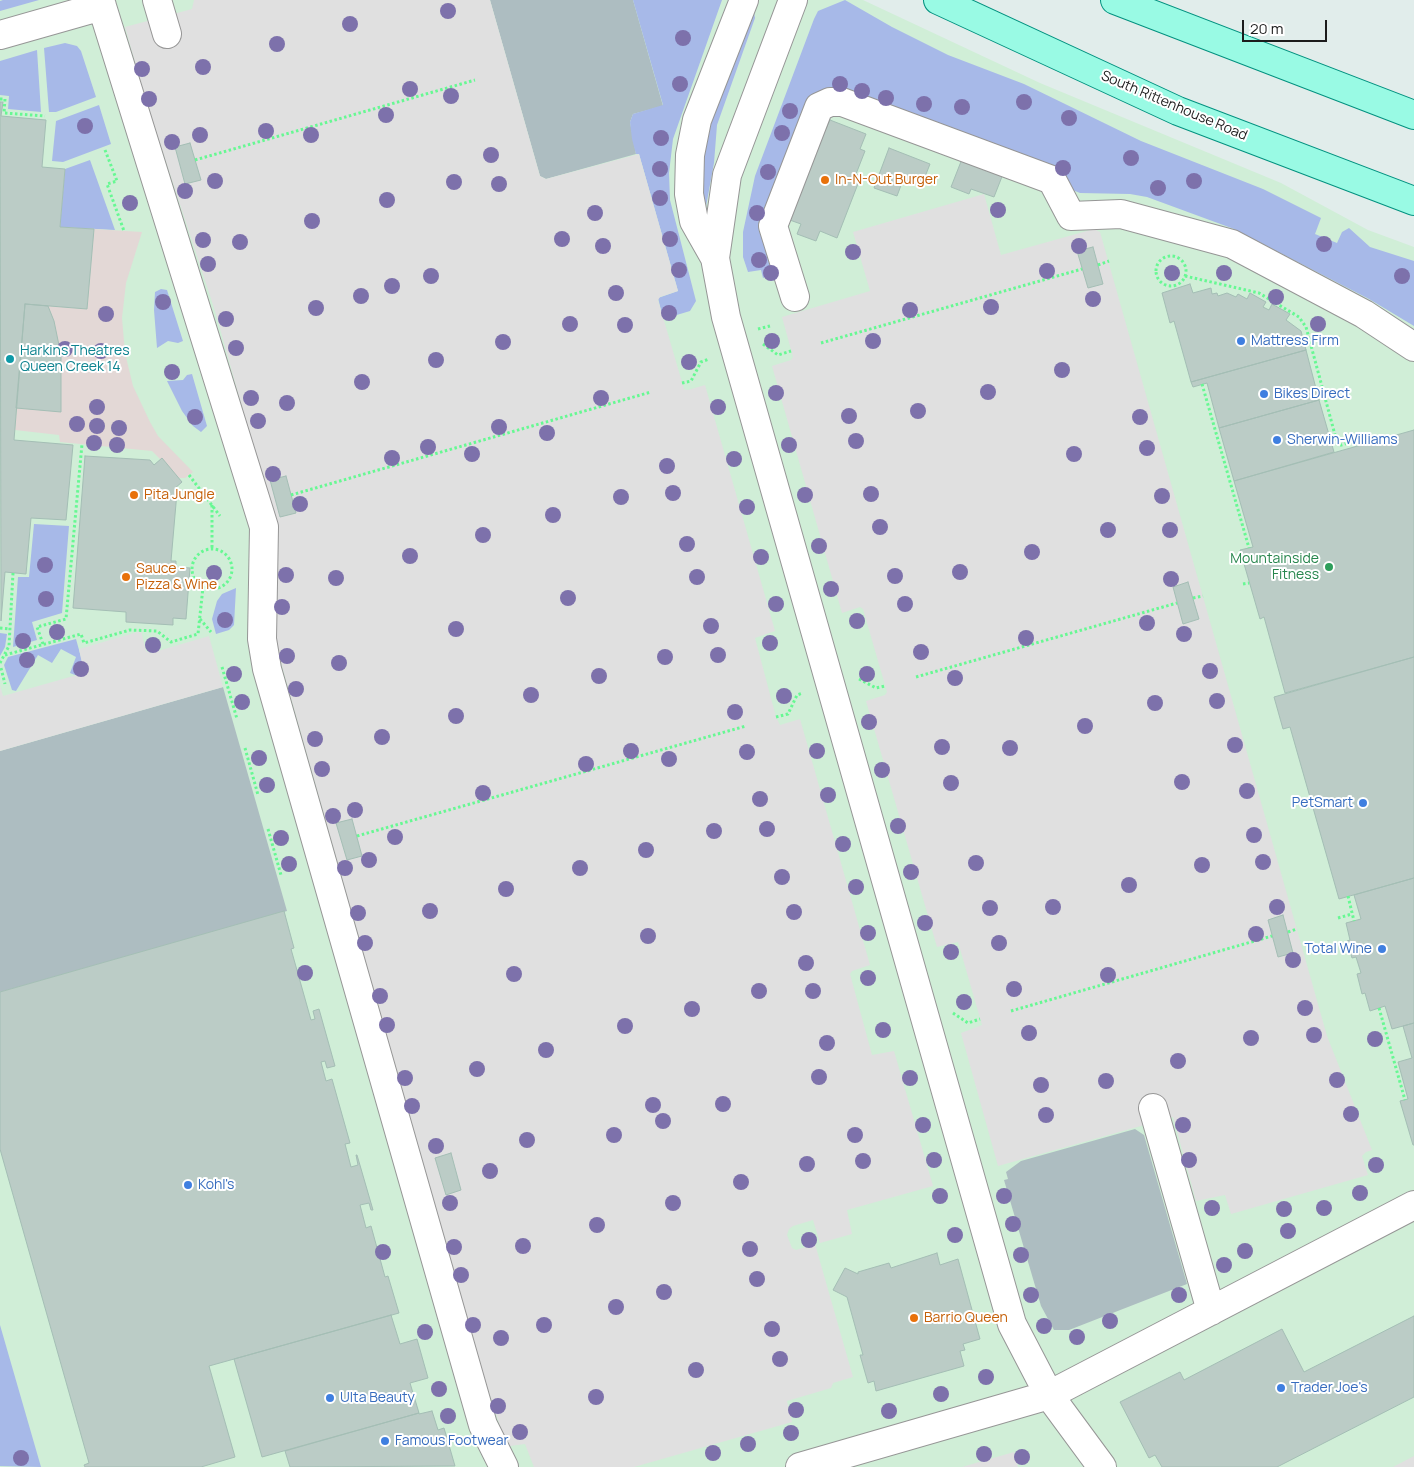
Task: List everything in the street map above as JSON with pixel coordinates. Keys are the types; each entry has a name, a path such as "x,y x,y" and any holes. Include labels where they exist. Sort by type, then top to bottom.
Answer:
{"main road":[{"name":"South Rittenhouse Road","path":"938,0 1178,111 1414,201"},
{"path":"1115,0 1414,115"}],"lane":[{"path":"157,0 167,34"},
{"path":"715,258 694,221 689,194 690,155 697,120 744,0"},
{"path":"793,0 727,175 715,258 726,317 1012,1324 1049,1395 1102,1467"},
{"path":"0,35 101,3 264,527 262,639 267,669 483,1425 504,1467"},
{"path":"795,298 772,226 819,108 830,102 842,102 1052,180 1071,216 1121,214 1232,244 1364,314 1414,347"},
{"path":"1153,1108 1211,1311"},
{"path":"800,1467 1049,1395 1414,1205"}],"path":[{"path":"195,160 475,80"},
{"path":"0,99 5,99 4,113 45,116"},
{"path":"105,150 117,181 106,184 124,230"},
{"path":"1154,256 1159,261"},
{"path":"1168,256 1178,258 1185,266 1185,276 1175,287 1165,285 1158,279 1155,270 1159,261 1168,256"},
{"path":"1098,264 1109,261"},
{"path":"821,343 1082,269"},
{"path":"1185,276 1259,293 1299,317 1306,327 1338,446 1361,439"},
{"path":"755,347 763,344 778,355 791,351"},
{"path":"682,383 692,380 701,362 713,358"},
{"path":"1202,384 1249,548"},
{"path":"291,496 651,392"},
{"path":"43,644 37,627 66,618 82,444"},
{"path":"189,475 220,516"},
{"path":"212,504 212,549"},
{"path":"212,549 225,553 232,564 228,582 223,587 210,590 203,588 194,578 192,565 199,553 212,549"},
{"path":"5,684 0,666 9,646 13,573"},
{"path":"1243,584 1249,583"},
{"path":"5,654 82,634 84,643 130,630 157,630 171,642 198,634 203,588"},
{"path":"1193,598 1203,596"},
{"path":"916,677 1177,602"},
{"path":"200,619 211,632"},
{"path":"0,628 10,629"},
{"path":"222,667 237,719"},
{"path":"857,678 876,688 885,686"},
{"path":"776,717 788,714 797,695 808,692"},
{"path":"357,836 746,726"},
{"path":"245,748 258,795"},
{"path":"268,829 281,875"},
{"path":"1348,896 1354,921"},
{"path":"1338,918 1352,914"},
{"path":"1288,932 1297,929"},
{"path":"1011,1011 1272,936"},
{"path":"1380,1008 1405,1100"},
{"path":"946,1014 952,1012 968,1023 980,1019"}],"shaded area":[{"path":"0,0 863,0 1040,83 1281,183 1368,230 1414,247 1414,1467 0,1467"},
{"path":"39,0 0,11 0,1"},
{"path":"194,0 490,0 540,176 546,179 639,154 678,291 660,297 658,300 684,389 688,390 705,385 775,631 755,638 776,717 780,725 800,719 870,965 852,971 850,974 872,1055 894,1051 933,1186 847,1210 852,1234 820,1243 813,1220 789,1229 787,1235 792,1248 796,1250 815,1244 853,1377 833,1383 831,1388 787,1401 792,1422 634,1467 534,1467 525,1444 510,1446 501,1429 480,1366 278,652 273,613 277,567 276,528 215,311 146,101 125,27 192,9"},
{"path":"490,0 633,0 663,106 633,114 630,122 636,154 546,179 540,176"},
{"path":"633,0 722,0 673,139 669,173 670,200 696,301 690,311 670,317 662,314 658,298 678,291 639,154 636,154 630,122 633,114 663,105"},
{"path":"845,0 892,27 948,55 1024,84 1141,141 1263,189 1321,218 1315,234 1337,243 1342,232 1349,228 1370,247 1414,261 1414,326 1369,299 1234,229 1147,197 1130,194 1080,193 824,90 815,95 774,273 763,278 761,270 748,272 743,257 743,232 755,176 818,11"},
{"path":"754,12 755,18 717,125 714,163 705,212 698,205 698,151"},
{"path":"65,43 77,46 81,51 96,97 56,112 49,112 44,48"},
{"path":"37,50 41,112 8,109 9,96 0,95 0,61"},
{"path":"99,105 111,144 63,162 52,161 56,121"},
{"path":"90,160 115,230 60,227 65,169"},
{"path":"984,194 1001,255 1094,229 1100,232 1327,1036 1372,1150 1362,1156 1368,1175 1231,1214 1225,1195 1196,1201 1173,1117 998,1166 961,1033 982,1025 958,942 937,947 866,701 885,695 887,692 863,609 860,607 842,613 772,366 791,360 793,357 782,317 870,291 853,232"},
{"path":"94,229 142,232 126,283 122,318 125,353 133,386 158,436 193,472 185,478 179,478 152,451 60,442 59,435 15,430 25,304 87,309"},
{"path":"161,289 167,290 183,341 178,343 168,341 157,348 154,310 155,292"},
{"path":"192,374 207,426 201,432 193,426 182,411 167,381 183,380 187,375"},
{"path":"34,524 69,526 62,613 32,622 37,640 13,647 18,577 29,577"},
{"path":"236,588 234,625 229,630 216,634 212,619 217,601 222,594"},
{"path":"141,631 146,651 151,653 209,636 223,687 0,751 0,685 3,696 84,673 79,649"},
{"path":"0,633 7,634 5,647 0,656"},
{"path":"76,639 84,668 82,672 75,675 70,673 76,657 61,649 52,663 38,655 16,691 12,690 4,665 8,657"},
{"path":"223,687 287,911 0,992 0,751"},
{"path":"1135,1129 1144,1135 1187,1284 1069,1330 1054,1330 1041,1306 1004,1180 1008,1179 1006,1172 1021,1161"},
{"path":"0,1325 41,1467 0,1466"},
{"path":"1014,1452 1018,1467 962,1467"},
{"path":"1414,1456 1414,1467 1393,1467"}],"building":[{"name":"Harkins Theatres Queen Creek 14","path":"0,102 3,102 1,116 46,120 42,167 65,169 60,227 94,229 87,309 25,304 14,440 73,445 66,520 31,518 26,574 5,572 1,621"},
{"path":"830,120 866,134 860,149 865,151 856,174 861,176 837,238 820,231 816,241 797,234 801,224 784,218 820,127 826,129"},
{"path":"190,143 201,180 185,184 175,147"},
{"path":"889,148 930,164 921,187 903,180 897,196 874,188"},
{"path":"962,159 1003,174 994,197 971,189 969,194 951,187"},
{"path":"1093,247 1103,284 1088,288 1077,251"},
{"name":"Mattress Firm","path":"1190,284 1193,293 1211,288 1212,294 1217,293 1218,296 1227,293 1236,297 1238,294 1247,299 1250,293 1266,302 1263,307 1269,310 1272,304 1290,314 1286,320 1301,331 1306,350 1191,382 1174,321 1170,323 1162,293"},
{"path":"25,304 48,306 54,321 61,355 61,412 16,408"},
{"name":"Bikes Direct","path":"1306,350 1319,400 1219,428 1207,383 1193,387 1191,382"},
{"name":"Sherwin-Williams","path":"1319,400 1334,452 1234,481 1219,428"},
{"name":"Mountainside Fitness","path":"1414,430 1414,657 1285,693 1264,617 1260,619 1240,550 1253,547 1234,481"},
{"path":"85,456 150,460 154,465 162,458 182,482 174,489 177,492 171,561 176,561 176,567 190,568 186,619 173,618 173,625 126,622 126,612 73,608"},
{"path":"286,476 296,513 280,517 270,480"},
{"path":"1188,582 1199,619 1183,624 1173,587"},
{"name":"PetSmart","path":"1414,657 1414,878 1339,899 1290,727 1283,729 1274,697"},
{"path":"352,819 362,856 347,860 336,823"},
{"name":"Total Wine","path":"1414,878 1414,1023 1392,1029 1385,1006 1370,1011 1365,993 1362,994 1357,974 1361,973 1356,957 1352,958 1347,941 1350,940 1346,923 1361,919 1354,895"},
{"name":"Kohl's","path":"284,911 294,948 291,949 311,1020 315,1019 313,1011 319,1009 335,1066 327,1068 325,1061 321,1062 326,1081 332,1079 350,1143 345,1144 351,1167 358,1165 357,1155 373,1210 371,1210 369,1203 360,1205 366,1228 371,1226 385,1277 388,1276 399,1313 209,1366 235,1457 201,1467 85,1467 84,1465 89,1463 0,1149 0,992"},
{"path":"1283,915 1293,953 1278,957 1268,920"},
{"path":"1414,1023 1413,1145 1400,1101 1408,1099 1398,1062 1412,1058 1403,1026"},
{"path":"451,1153 461,1190 446,1195 435,1158"},
{"name":"Barrio Queen","path":"937,1253 940,1265 958,1259 980,1339 963,1344 965,1350 960,1351 964,1366 876,1391 874,1381 868,1383 860,1355 863,1355 847,1297 833,1290 845,1268 858,1274 858,1272 889,1263 891,1268"},
{"name":"Ulta Beauty","path":"391,1315 400,1344 417,1339 428,1378 410,1383 419,1413 262,1457 234,1359"},
{"name":"Trader Joe's","path":"1414,1316 1414,1397 1277,1467 1162,1467 1155,1455 1149,1458 1120,1402 1180,1372 1184,1380 1282,1329 1304,1372"},
{"name":"Famous Footwear","path":"432,1411 438,1430 444,1428 455,1466 290,1467 285,1451"}],"place":[{"name":"In-N-Out Burger","path":"825,180"},
{"name":"Mattress Firm","path":"1241,341"},
{"name":"Harkins Theatres Queen Creek 14","path":"10,359"},
{"name":"Bikes Direct","path":"1264,394"},
{"name":"Sherwin-Williams","path":"1277,440"},
{"name":"Pita Jungle","path":"134,495"},
{"name":"Mountainside Fitness","path":"1329,567"},
{"name":"Sauce - Pizza & Wine","path":"126,577"},
{"name":"PetSmart","path":"1363,803"},
{"name":"Total Wine","path":"1382,949"},
{"name":"Kohl's","path":"188,1185"},
{"name":"Barrio Queen","path":"914,1318"},
{"name":"Trader Joe's","path":"1281,1388"},
{"name":"Ulta Beauty","path":"330,1398"},
{"name":"Famous Footwear","path":"385,1441"}]}
